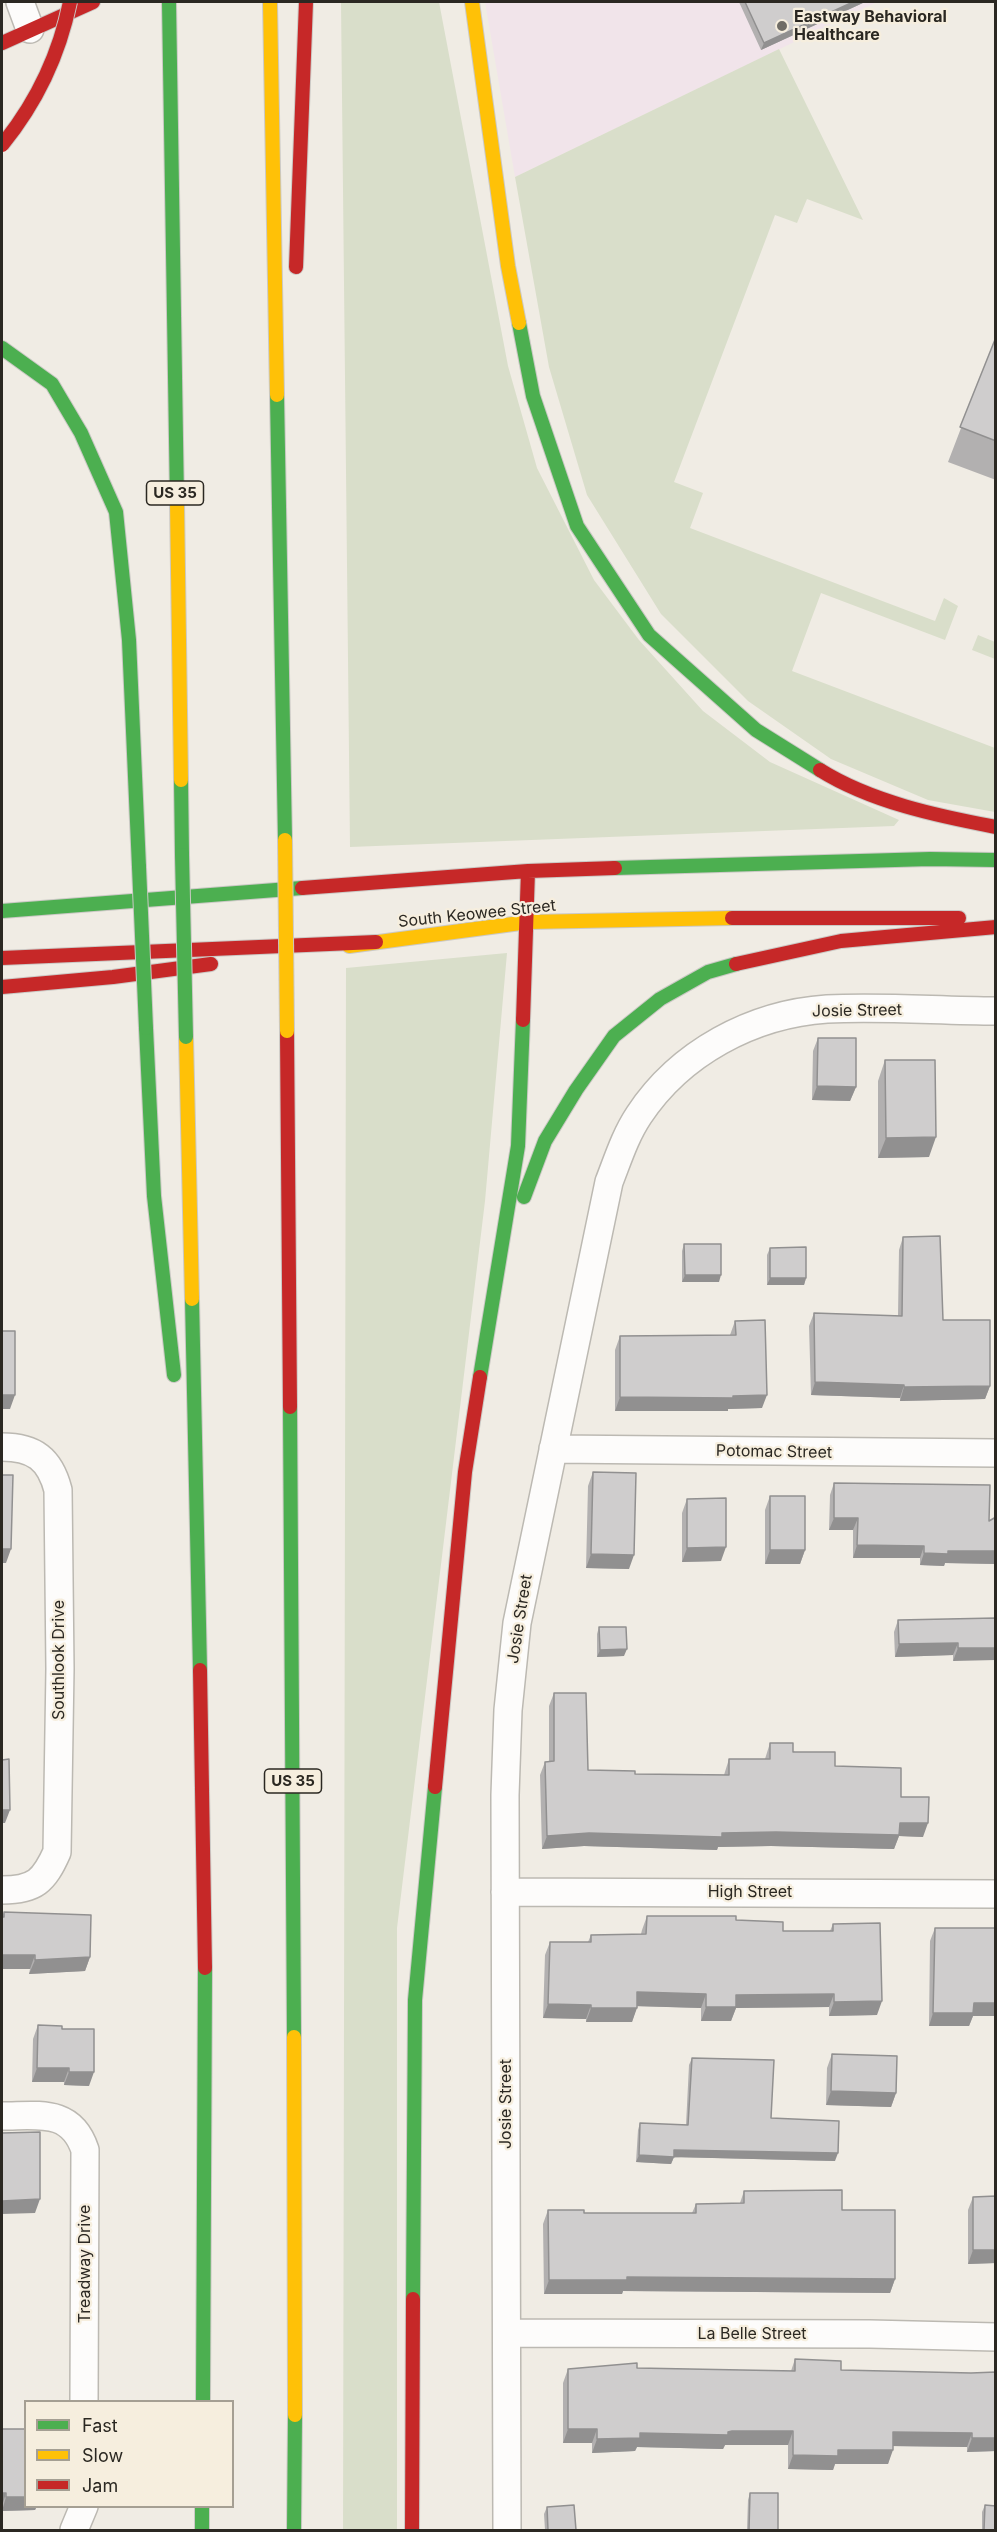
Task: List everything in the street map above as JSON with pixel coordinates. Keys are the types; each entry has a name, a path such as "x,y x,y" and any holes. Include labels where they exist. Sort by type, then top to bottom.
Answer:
{"main road":[{"path":"2,145 40,93 55,54 70,2"},
{"path":"2,43 93,2"},
{"name":"US 35","path":"169,2 182,855 205,1925 203,2400"},
{"name":"US 35","path":"270,2 283,622 287,1031 296,2296 294,2530"},
{"path":"296,278 306,2"},
{"path":"472,2 508,266 533,396 577,526 649,635 756,730 842,784 938,816 996,827"},
{"path":"2,348 52,384 81,433 116,512 129,640 154,1196 176,1394"},
{"path":"283,622 291,409"},
{"path":"2,911 528,871 930,859 996,860"},
{"path":"412,2530 415,2000 465,1472 518,1146 528,922 528,871"},
{"name":"South Keowee Street","path":"2,987 113,977 528,922 772,917 996,918"},
{"path":"499,1263 545,1141 571,1098 614,1036 660,999 708,972 771,955 841,941 996,927"},
{"path":"2,958 376,942"},
{"path":"181,1440 198,1592"},
{"path":"202,2508 202,2530"}],"street":[{"path":"20,2 30,29"},
{"name":"Josie Street","path":"507,2530 505,1892 508,1710 517,1623 609,1182 634,1122 669,1078 695,1056 731,1034 786,1015 826,1009 996,1011"},
{"name":"Southlook Drive","path":"2,1890 28,1888 48,1873 57,1852 60,1669 58,1490 53,1473 43,1459 14,1448"},
{"name":"Potomac Street","path":"552,1449 996,1453"},
{"name":"High Street","path":"505,1892 996,1894"},
{"name":"Treadway Drive","path":"2,2116 48,2116 63,2120 75,2129 85,2150 84,2400"},
{"name":"La Belle Street","path":"508,2333 870,2334 996,2337"}],"shaded area":[{"path":"485,2 877,2 515,177"}],"green space":[{"path":"341,2 439,2 508,366 537,468 594,580 639,640 703,711 770,762 899,820 894,826 350,847"},
{"path":"779,49 863,220 807,199 797,223 775,215 674,482 703,493 690,528 935,621 944,598 958,606 945,640 821,593 792,671 995,748 995,812 928,800 831,759 748,701 661,614 587,495 549,367 515,177"},
{"path":"978,635 995,642 995,659 972,650"},
{"path":"507,953 485,1201 397,1928 397,2530 343,2530 346,968"}],"building":[{"name":"Eastway Behavioral Healthcare","path":"745,2 853,2 764,43"},
{"path":"996,337 996,441 960,427"},
{"path":"818,1038 856,1038 856,1087 817,1086"},
{"path":"885,1060 935,1060 936,1137 886,1138"},
{"path":"940,1236 943,1320 990,1320 990,1386 904,1387 904,1385 815,1382 814,1313 902,1316 903,1237"},
{"path":"684,1244 721,1244 721,1275 685,1275"},
{"path":"806,1247 806,1278 770,1278 770,1248"},
{"path":"765,1320 767,1395 733,1396 733,1398 620,1397 620,1336 736,1335 735,1321"},
{"path":"2,1331 15,1331 15,1395 2,1395"},
{"path":"593,1472 636,1473 634,1555 591,1554"},
{"path":"2,1475 13,1475 11,1549 2,1549"},
{"path":"834,1483 990,1485 989,1521 996,1517 996,1551 924,1553 924,1546 857,1545 858,1518 834,1518"},
{"path":"770,1496 805,1496 805,1550 770,1550"},
{"path":"726,1498 726,1547 687,1548 687,1499"},
{"path":"996,1618 996,1648 958,1648 958,1643 899,1644 898,1620"},
{"path":"599,1627 626,1627 627,1649 600,1650"},
{"path":"554,1693 586,1693 588,1770 635,1771 635,1774 729,1775 729,1759 770,1759 770,1743 793,1743 793,1752 835,1752 835,1766 901,1768 901,1797 929,1797 928,1823 900,1823 899,1835 776,1832 722,1833 722,1837 589,1833 547,1836 545,1762 554,1761"},
{"path":"9,1759 10,1810 2,1810 2,1760"},
{"path":"4,1912 91,1915 90,1957 35,1960 35,1955 2,1955"},
{"path":"647,1916 736,1916 736,1920 783,1922 783,1931 833,1931 833,1924 880,1923 882,2001 834,2002 834,1994 736,1995 736,2007 706,2007 706,1994 637,1992 637,2008 591,2008 591,2005 548,2004 550,1942 591,1942 591,1935 646,1934"},
{"path":"935,1928 996,1928 996,2003 974,2003 973,2013 933,2013"},
{"path":"38,2025 62,2026 62,2029 94,2029 94,2072 69,2072 69,2068 37,2068"},
{"path":"832,2054 897,2056 896,2093 831,2091"},
{"path":"692,2058 774,2060 771,2118 839,2121 838,2153 674,2150 674,2157 639,2155 640,2123 688,2125"},
{"path":"40,2132 40,2199 2,2201 2,2133"},
{"path":"842,2190 842,2210 895,2210 895,2279 627,2277 627,2280 549,2280 548,2210 584,2210 584,2213 696,2213 696,2204 744,2203 744,2191"},
{"path":"996,2196 996,2250 973,2250 973,2197"},
{"path":"795,2359 841,2361 841,2370 996,2372 996,2438 972,2438 972,2433 893,2432 893,2450 838,2450 838,2456 793,2455 793,2431 732,2431 728,2432 728,2435 640,2433 640,2438 597,2439 597,2429 568,2429 568,2369 637,2363 637,2368 795,2371"},
{"path":"2,2429 24,2429 24,2497 6,2497 6,2493 2,2493"},
{"path":"750,2493 778,2493 778,2530 749,2530"},
{"path":"574,2505 576,2530 548,2530 547,2507"},
{"path":"985,2505 996,2506 996,2530 984,2530"}],"traffic: fast":[{"path":"169,2 177,501"},
{"path":"519,323 533,396 577,526 649,635 756,730 820,770"},
{"path":"2,348 52,384 81,433 116,512 129,640 139,867"},
{"path":"277,395 285,840"},
{"path":"181,780 182,855"},
{"path":"182,855 186,1037"},
{"path":"615,868 930,859 996,860"},
{"path":"139,867 146,1028"},
{"path":"2,911 302,888"},
{"path":"524,1197 545,1141 576,1090 614,1036 660,999 708,972 736,964"},
{"path":"480,1377 518,1146 523,1020"},
{"path":"146,1028 154,1196 174,1375"},
{"path":"192,1299 200,1670"},
{"path":"290,1407 294,2037"},
{"path":"413,2299 415,2000 435,1787"},
{"path":"203,2400 205,1968"},
{"path":"294,2530 295,2415"},
{"path":"202,2508 202,2530"}],"traffic: slow":[{"path":"270,2 277,395"},
{"path":"472,2 508,266 519,323"},
{"path":"177,501 181,780"},
{"path":"285,840 287,1031"},
{"path":"349,946 528,922 732,918"},
{"path":"186,1037 192,1299"},
{"path":"294,2037 295,2415"}],"traffic: jam":[{"path":"2,145 26,112 45,78 60,41 70,2"},
{"path":"2,43 93,2"},
{"path":"296,267 306,2"},
{"path":"820,770 861,791 883,799 928,813 996,827"},
{"path":"302,888 528,871 615,868"},
{"path":"523,1020 528,871"},
{"path":"732,918 959,918"},
{"path":"736,964 841,941 996,927"},
{"path":"2,958 376,942"},
{"path":"2,987 113,977 211,964"},
{"path":"287,1031 290,1407"},
{"path":"435,1787 465,1472 480,1377"},
{"path":"200,1670 205,1968"},
{"path":"412,2530 413,2299"}],"place":[{"name":"Eastway Behavioral Healthcare","path":"782,26"}]}
